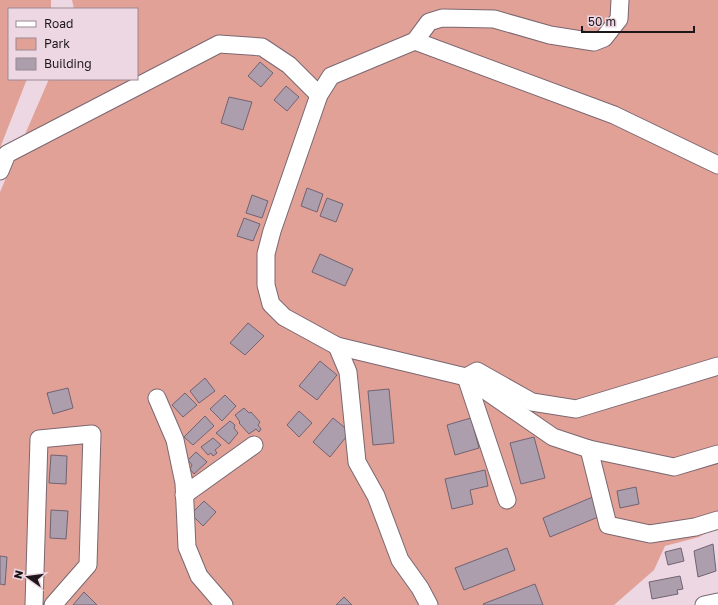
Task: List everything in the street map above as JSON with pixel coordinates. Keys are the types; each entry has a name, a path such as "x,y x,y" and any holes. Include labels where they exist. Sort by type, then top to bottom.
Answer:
{"street":[{"path":"620,0 619,19 604,38 594,42 550,35 494,19 442,18 429,22 415,41 331,76 319,95 272,231 266,254 266,284 271,304 284,317 336,346 466,377 553,437 589,449 674,467 718,454"},
{"path":"415,41 614,115 718,165"},
{"path":"0,171 7,154 219,44 262,47 289,65 319,95"},
{"path":"336,346 348,372 357,462 376,496 400,560 420,588 429,605"},
{"path":"466,377 477,371 532,402 576,409 718,366"},
{"path":"466,377 507,500"},
{"path":"157,398 175,440 184,483 187,547 199,576 224,605"},
{"path":"34,605 39,439 92,434 88,565 53,605"},
{"path":"184,495 254,445"},
{"path":"589,449 608,525 650,534 695,527 718,520"},
{"path":"704,605 718,602"}],"green space":[{"path":"0,0 51,0 51,8 8,8 8,80 27,80 0,148"},
{"path":"72,0 718,0 718,527 699,537 665,546 654,570 614,605 0,605 0,192 49,80 138,80 138,8 74,8"}],"building":[{"path":"260,62 273,73 261,87 248,76"},
{"path":"286,86 299,97 287,111 274,100"},
{"path":"229,97 252,102 243,130 221,123"},
{"path":"307,188 323,194 317,212 301,206"},
{"path":"252,195 268,201 262,218 246,213"},
{"path":"327,198 343,204 336,222 320,216"},
{"path":"244,218 260,224 253,241 237,236"},
{"path":"320,254 353,269 345,286 312,272"},
{"path":"248,323 264,336 245,355 230,343"},
{"path":"320,361 337,375 317,400 299,386"},
{"path":"205,378 215,391 199,403 190,391"},
{"path":"68,388 73,408 53,414 47,393"},
{"path":"389,389 394,443 373,445 368,391"},
{"path":"185,393 197,405 183,417 172,405"},
{"path":"225,395 236,406 222,421 210,409"},
{"path":"244,408 249,413 251,412 260,422 258,425 261,429 259,432 256,429 249,434 239,423 240,422 235,415"},
{"path":"299,411 312,423 299,437 287,425"},
{"path":"205,416 214,426 193,445 184,437"},
{"path":"333,418 350,432 330,457 313,442"},
{"path":"471,418 479,448 455,455 447,425"},
{"path":"230,421 235,425 234,428 238,433 229,444 216,433"},
{"path":"534,437 545,478 521,484 510,443"},
{"path":"213,438 221,445 215,450 217,453 213,456 211,453 208,455 201,447"},
{"path":"196,452 207,462 194,474 190,469 192,465 188,460"},
{"path":"51,455 67,456 66,484 49,483"},
{"path":"485,470 488,486 470,490 473,504 452,509 445,479"},
{"path":"636,487 639,504 620,508 617,491"},
{"path":"595,496 603,515 550,537 543,518"},
{"path":"204,501 216,512 203,526 191,514"},
{"path":"51,510 68,511 66,539 50,538"},
{"path":"713,544 716,571 698,577 694,551"},
{"path":"507,548 515,570 464,590 455,568"},
{"path":"681,548 684,561 668,565 665,552"},
{"path":"0,556 7,557 5,585 0,584"},
{"path":"680,576 683,589 677,590 678,594 652,599 649,582"},
{"path":"535,584 543,605 483,604"},
{"path":"84,592 97,605 73,605"},
{"path":"344,597 352,605 336,605"}]}
